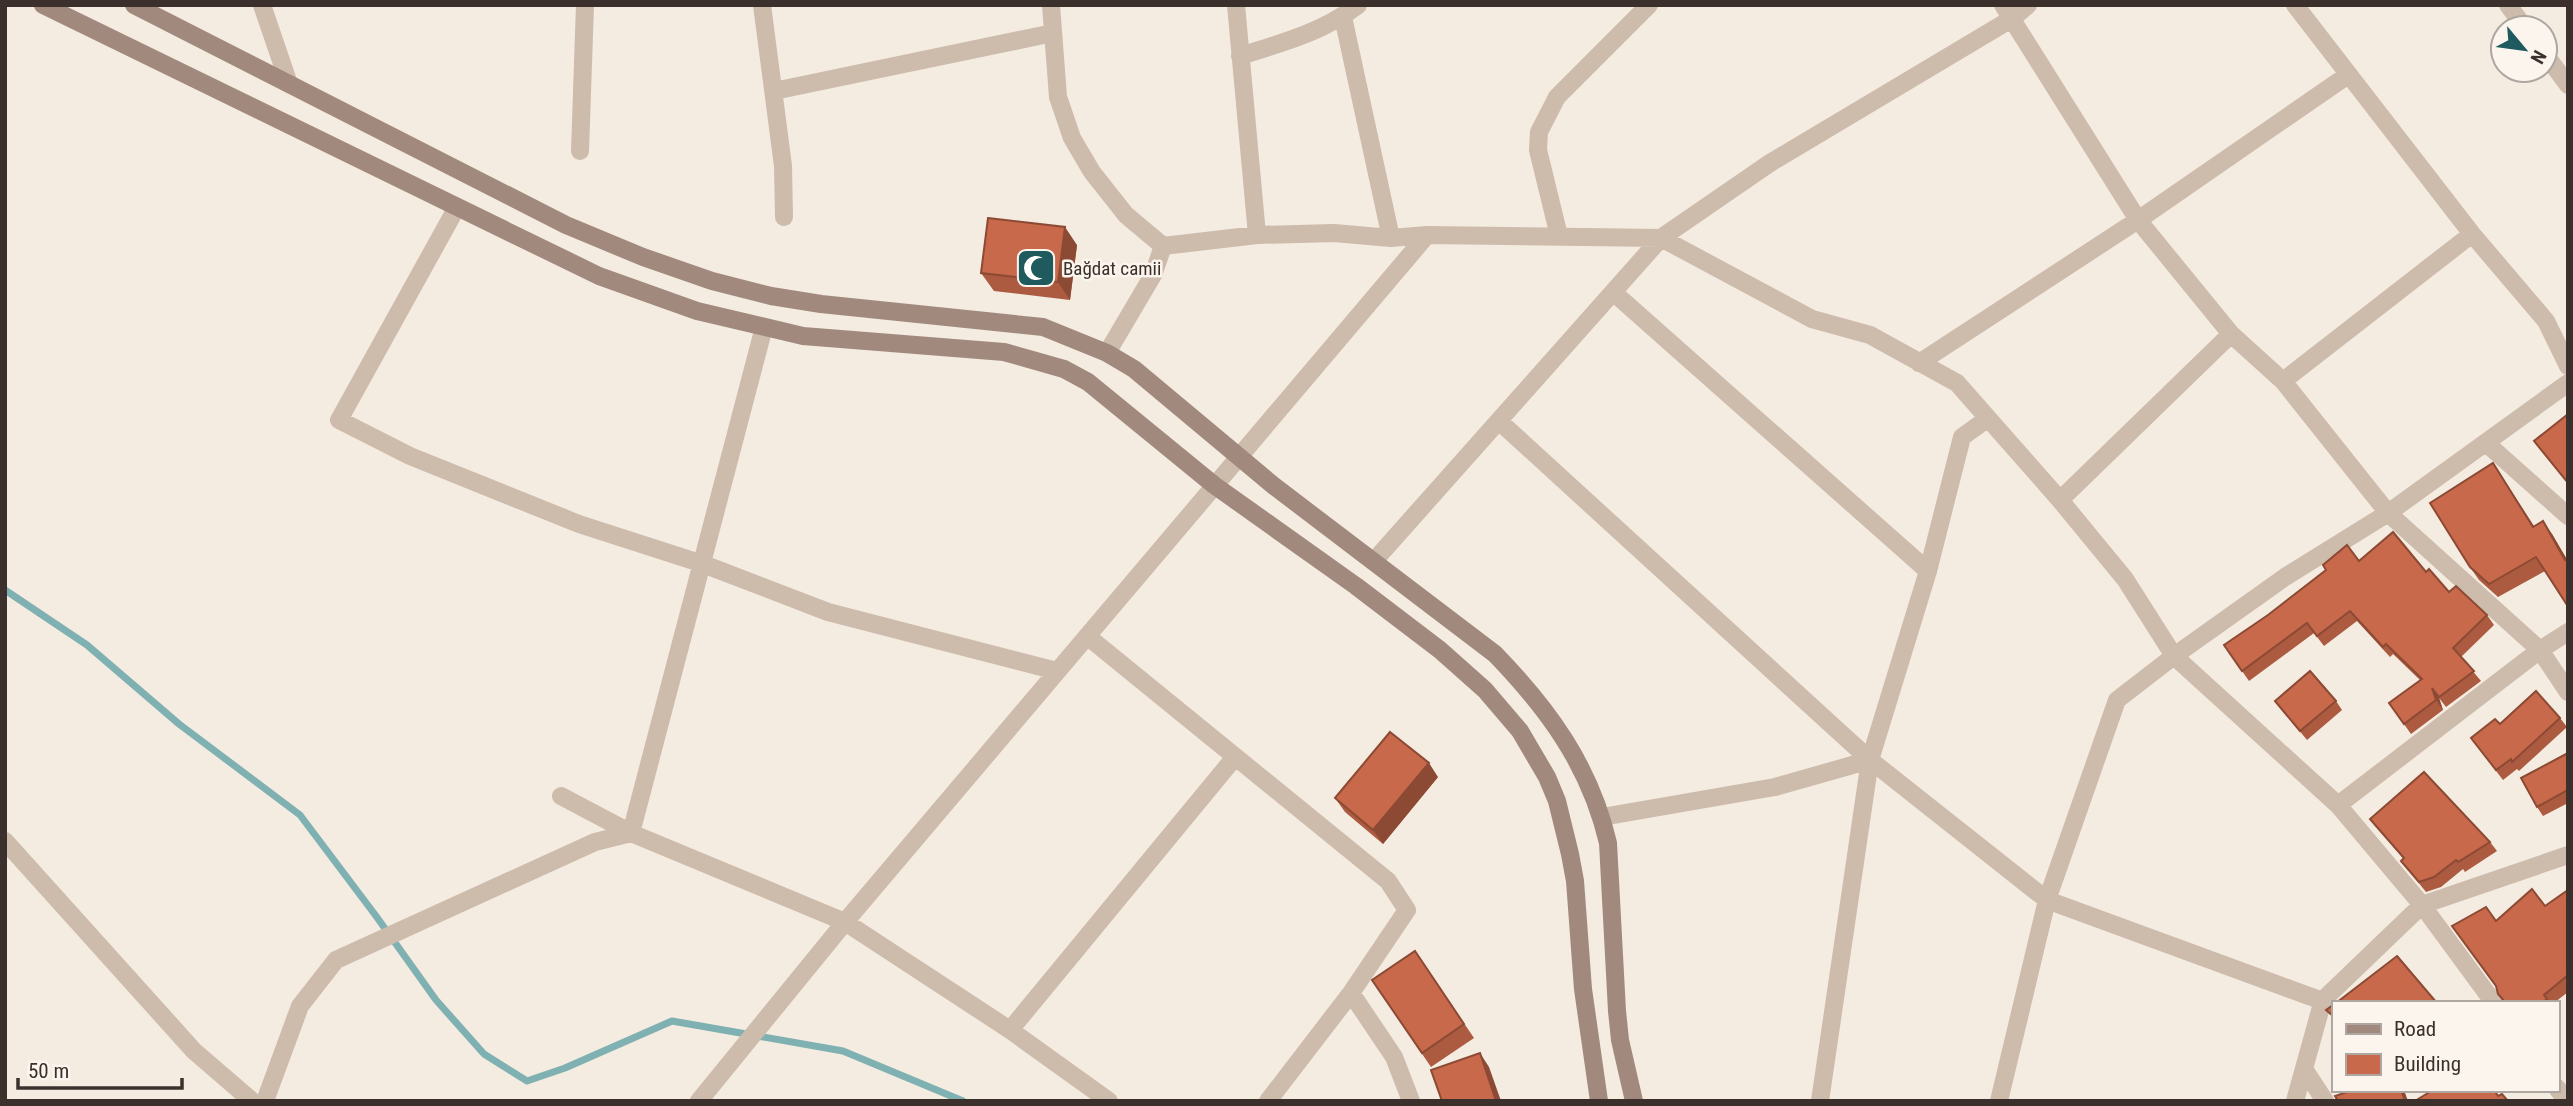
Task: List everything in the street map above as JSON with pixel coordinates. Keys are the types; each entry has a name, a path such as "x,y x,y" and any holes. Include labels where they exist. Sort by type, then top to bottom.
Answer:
{"main road":[{"path":"43,5 599,276 697,311 803,336 1004,352 1064,369 1088,382 1214,485 1356,586 1440,650 1485,690 1520,731 1547,777 1557,801 1570,854 1575,881 1583,989 1599,1101"},
{"path":"134,5 566,225 643,257 701,277 771,296 821,304 1043,327 1107,353 1134,369 1239,458 1485,646 1521,681 1569,744 1602,817 1611,873 1620,1040 1634,1101"}],"street":[{"path":"262,5 289,84"},
{"path":"580,151 585,5"},
{"path":"762,5 783,166 784,217"},
{"path":"1051,5 1058,97 1072,138 1092,172 1126,215 1163,246 1257,235 1334,233 1391,238 1427,235 1661,238 1812,319 1870,335 1957,383 2125,579 2174,656 2338,805 2422,905 2493,1001"},
{"path":"1236,5 1257,235"},
{"path":"1240,56 1301,37 1343,17 1358,5"},
{"path":"1559,236 1538,150 1539,132 1558,97 1649,5"},
{"path":"1374,561 1661,238 1770,163 2008,11 2028,5"},
{"path":"2297,6 2472,234 2546,321 2568,366"},
{"path":"2008,11 2138,220 2231,334 2284,381 2388,513 2540,650 2568,692"},
{"path":"1343,17 1391,238"},
{"path":"774,91 1053,33"},
{"path":"1919,363 2138,220 2348,75"},
{"path":"457,207 339,420 410,456 579,524 703,564 828,612 1057,671"},
{"path":"2284,381 2472,234"},
{"path":"699,1101 845,922 1427,235"},
{"path":"1107,353 1153,275 1163,246"},
{"path":"1613,292 1928,570"},
{"path":"631,833 764,327"},
{"path":"2060,500 2231,334"},
{"path":"1999,1101 2047,900 2117,700 2286,577 2388,513 2568,383"},
{"path":"1820,1101 1870,760 1928,570 1962,437 1987,419"},
{"path":"1500,422 1830,720 1870,760 2047,900 2326,1002"},
{"path":"2486,443 2568,516"},
{"path":"2338,805 2540,650 2568,632"},
{"path":"1087,636 1388,881 1407,910 1351,993 1268,1101"},
{"path":"1010,1030 1236,757"},
{"path":"1602,817 1775,787 1870,760"},
{"path":"561,796 631,833 845,922 1010,1030 1110,1101"},
{"path":"265,1101 300,1006 336,960 595,842 631,833"},
{"path":"5,841 194,1051 252,1101"},
{"path":"2295,1101 2326,1002 2422,905 2568,855"},
{"path":"1351,993 1394,1057 1411,1101"},
{"path":"2304,1069 2325,1101"}],"building":[{"path":"988,218 1065,227 1058,282 981,273"},
{"path":"2568,414 2568,483 2534,441"},
{"path":"2493,463 2533,527 2543,521 2565,560 2568,558 2567,605 2536,557 2489,584 2470,567 2430,503"},
{"path":"2393,532 2426,572 2429,569 2449,592 2456,586 2487,615 2453,648 2474,671 2439,697 2432,688 2436,700 2404,724 2389,703 2422,679 2386,644 2383,647 2350,611 2317,636 2307,623 2242,671 2224,645 2326,570 2323,565 2347,545 2359,561"},
{"path":"2310,671 2336,701 2300,731 2275,701"},
{"path":"2536,691 2560,718 2512,762 2511,759 2496,770 2471,738 2495,719 2500,724"},
{"path":"1390,732 1429,763 1373,830 1335,798"},
{"path":"2568,753 2568,790 2537,807 2521,778"},
{"path":"2424,772 2490,842 2458,862 2456,860 2434,877 2419,882 2401,861 2404,858 2370,819"},
{"path":"2532,889 2545,906 2568,890 2568,975 2544,995 2547,999 2544,1001 2504,1001 2452,926 2486,907 2496,921"},
{"path":"1415,951 1464,1024 1422,1053 1372,980"},
{"path":"2397,956 2435,1001 2339,1001"},
{"path":"1480,1053 1496,1101 1442,1101 1431,1070"},
{"path":"2347,1092 2402,1092 2405,1101 2338,1101 2335,1096"},
{"path":"2430,1092 2495,1092 2498,1096 2502,1094 2508,1101 2415,1101"}],"waterway":[{"path":"5,590 87,645 179,724 300,815 436,1000 484,1054 527,1081 565,1068 672,1021 843,1051 963,1101"}],"place":[{"name":"Bağdat camii","path":"1036,268"}]}
